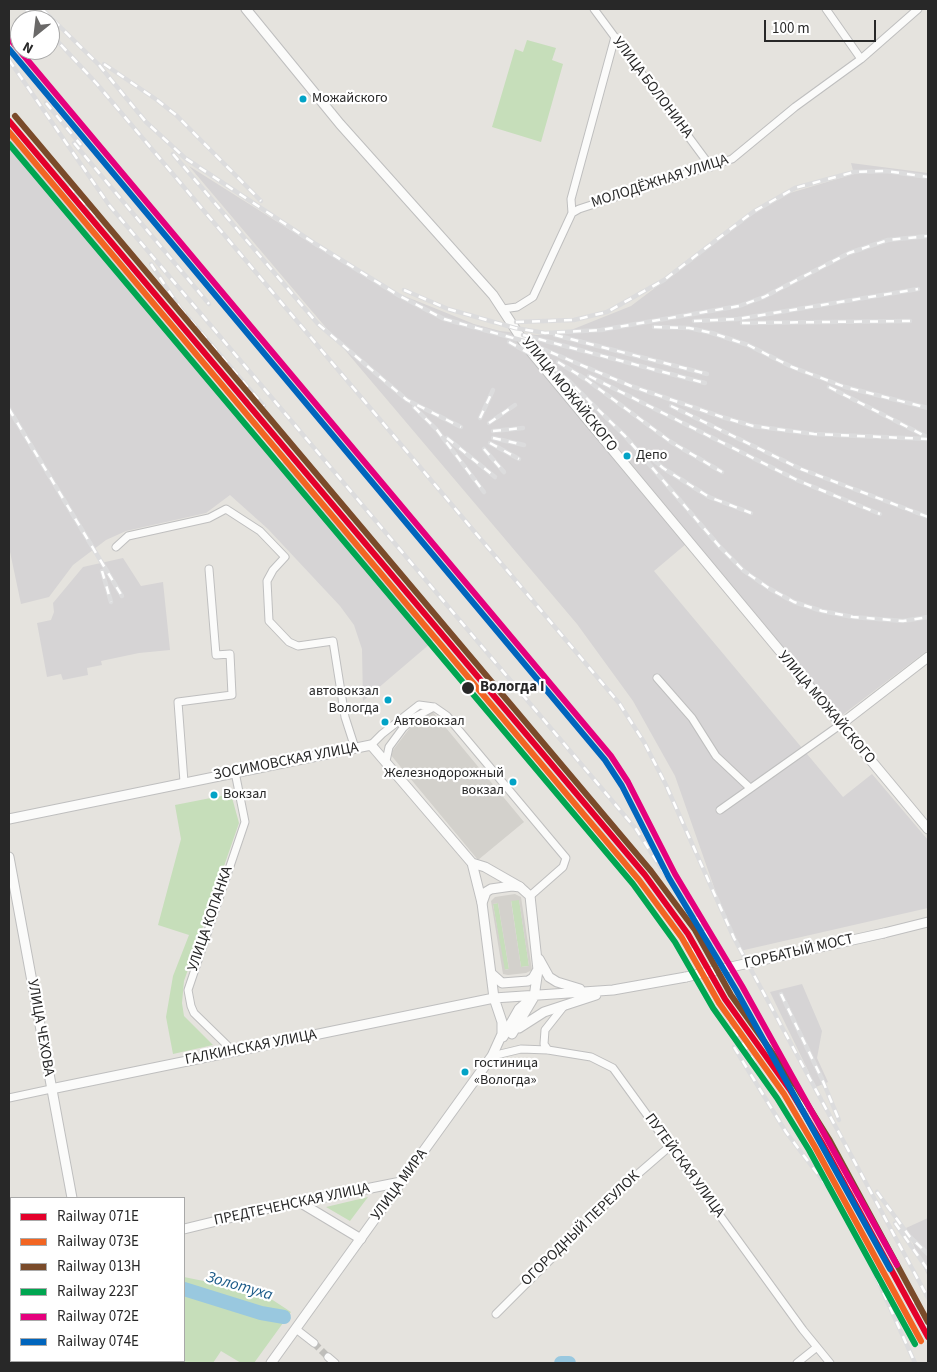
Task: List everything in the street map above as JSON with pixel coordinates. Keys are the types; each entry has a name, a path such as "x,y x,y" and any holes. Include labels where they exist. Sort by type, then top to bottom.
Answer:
{"main road":[{"name":"УЛИЦА МОЖАЙСКОГО","path":"246,9 340,124 504,309 526,347 928,829"},
{"path":"840,725 928,657"},
{"name":"ЗОСИМОВСКАЯ УЛИЦА","path":"9,819 372,745 472,863 482,903 494,998"},
{"name":"УЛИЦА ЧЕХОВА","path":"9,857 72,1197"},
{"path":"472,863 485,867 520,887 531,899 538,970 534,997 512,1034 492,1056"},
{"path":"482,903 486,892 491,889 512,886 520,887"},
{"name":"ГОРБАТЫЙ МОСТ","path":"612,990 686,977 928,922"},
{"path":"536,953 543,968 557,982 577,989 612,990"},
{"path":"491,974 502,983 528,981 533,978 538,970"},
{"path":"512,1034 544,1012 612,990"},
{"name":"ГАЛКИНСКАЯ УЛИЦА","path":"51,1089 494,998 534,997 612,990"},
{"path":"499,1043 524,1002 534,997"},
{"name":"УЛИЦА МИРА","path":"271,1363 492,1056 499,1043 502,1022 494,998"},
{"name":"ПРЕДТЕЧЕНСКАЯ УЛИЦА","path":"185,1229 301,1202 401,1182"},
{"path":"301,1202 361,1239"}],"street":[{"name":"УЛИЦА БОЛОНИНА","path":"594,9 711,167"},
{"path":"826,9 861,60"},
{"name":"МОЛОДЁЖНАЯ УЛИЦА","path":"504,309 517,307 534,294 572,213 578,209 732,159 795,108 861,60 915,10"},
{"path":"572,213 571,199 615,37"},
{"path":"116,547 128,536 208,518 226,509 260,531 285,557 273,570 267,581 268,621 289,642 298,646 333,641 345,717 355,748"},
{"path":"184,782 178,702 232,695 230,654 216,655 209,569"},
{"path":"657,678 692,718 716,756 750,788"},
{"path":"372,745 414,707 425,705 434,707 447,716 566,858 563,867 531,899"},
{"path":"386,761 390,747 403,728 423,711 434,707"},
{"path":"720,810 840,725"},
{"name":"УЛИЦА КОПАНКА","path":"233,1051 194,1013 188,990 196,959 245,822 235,772"},
{"path":"548,1050 543,1040 545,1030 566,1004"},
{"name":"ПУТЕЙСКАЯ УЛИЦА","path":"492,1056 521,1049 548,1050 590,1057 613,1068 669,1147 830,1363"},
{"name":"ГАЛКИНСКАЯ УЛИЦА","path":"9,1098 51,1089"},
{"name":"ОГОРОДНЫЙ ПЕРЕУЛОК","path":"496,1314 624,1186 669,1147"},
{"path":"296,1329 314,1343"},
{"path":"797,1363 817,1347"},
{"path":"328,1356 335,1363"}],"shaded area":[{"path":"9,136 282,463 285,460 438,637 363,701 362,649 354,625 340,606 268,529 230,495 206,513 126,531 106,540 73,565 49,597 21,604 9,547"},
{"path":"851,163 928,173 928,650 841,716 692,539 654,571 843,797 872,774 928,840 928,908 740,951 728,927 675,776 633,701 577,624 189,166 314,245 397,293 474,324 500,331 537,335 566,332 631,306 754,213 790,193 854,174"},
{"path":"123,558 141,586 163,582 170,650 139,653 101,661 102,665 87,668 88,675 63,680 61,674 47,677 37,623 51,620 54,612 53,603 83,567"},
{"path":"432,711 524,822 478,860 390,754 412,725"},
{"path":"515,894 521,897 532,970 526,973 503,974 491,901 495,897","holes":["519,900 529,966 521,967 511,901","498,903 509,969 505,970 493,904"]},
{"path":"802,984 822,1031 817,1058 828,1082 816,1087 770,992"},
{"path":"928,1218 928,1277 906,1228"}],"green space":[{"path":"527,40 556,48 552,60 563,64 541,142 492,127 515,49 523,52"},
{"path":"231,794 239,823 184,981 182,1003 184,1016 213,1045 173,1054 166,1017 173,976 189,935 158,925 181,839 175,805"},
{"path":"519,899 529,966 521,967 511,900"},
{"path":"498,903 509,969 504,970 493,904"},
{"path":"368,1197 350,1221 326,1207"},
{"path":"185,1277 262,1293 291,1312 254,1363 241,1363 221,1351 213,1363 123,1363 185,1362"}],"waterway":[{"name":"Золотуха","path":"185,1289 261,1313 284,1317"},
{"name":"Золотуха","path":"561,1363 569,1363"}],"tunnel":[{"path":"314,1343 328,1357"}],"railway":[{"path":"42,9 99,65 146,122 185,158 314,243 398,295 444,319 524,341 631,386 753,426 814,434 928,439"},
{"path":"60,44 97,84 619,703 644,742 666,785 734,938 928,1298"},
{"path":"9,60 109,205 636,829 682,901"},
{"path":"104,64 176,115 261,201"},
{"path":"46,103 81,145"},
{"path":"9,130 160,310"},
{"path":"74,143 209,304"},
{"path":"173,154 318,324 407,400 461,427"},
{"path":"46,164 96,216"},
{"path":"516,322 574,320 607,312 664,280 753,212 795,188 854,172 886,171 928,177"},
{"path":"404,290 448,309 515,328 545,333 601,330 739,306 764,297 849,253 888,240 928,236"},
{"path":"151,264 184,314"},
{"path":"694,321 738,319 918,289"},
{"path":"180,308 264,406"},
{"path":"742,323 910,321"},
{"path":"654,327 689,328 712,333 748,345 792,367 845,387 928,408"},
{"path":"523,335 705,383"},
{"path":"555,335 707,374"},
{"path":"509,342 550,365 569,381 625,436 720,547 744,571 770,589 794,602 822,611 853,617 903,621 928,617"},
{"path":"558,362 587,380 671,442 722,472"},
{"path":"589,376 799,481 880,514"},
{"path":"829,387 927,437"},
{"path":"480,418 493,390"},
{"path":"249,401 267,429"},
{"path":"489,423 515,405"},
{"path":"671,406 801,469 928,517"},
{"path":"414,407 437,430 484,492"},
{"path":"9,409 122,596"},
{"path":"493,431 523,428"},
{"path":"447,438 495,477"},
{"path":"493,438 524,445"},
{"path":"490,443 519,459"},
{"path":"484,449 504,472"},
{"path":"648,455 663,468 709,497 751,513"},
{"path":"102,571 111,602"},
{"path":"593,823 640,880 706,966"},
{"path":"675,874 725,971"},
{"path":"709,988 813,1158"},
{"path":"781,994 822,1079 839,1120"},
{"path":"766,1029 815,1130"},
{"path":"734,1047 786,1132 835,1197 860,1241 915,1363"},
{"path":"822,1143 874,1225"},
{"path":"877,1192 910,1237 928,1254"},
{"path":"895,1223 928,1270"},
{"path":"892,1270 928,1324"}],"rail line":[{"name":"072Е","path":"9,38 611,756 628,782 675,874 742,986 897,1265"},
{"name":"074Е","path":"9,49 605,760 622,786 669,878 736,990 890,1269"},
{"name":"013Н","path":"15,116 651,871 695,930 731,995 796,1086 829,1139 928,1322"},
{"name":"071Е","path":"9,121 645,875 688,934 725,999 790,1090 822,1143 928,1337"},
{"name":"073Е","path":"9,132 639,880 682,938 719,1003 784,1094 921,1341"},
{"name":"223Г","path":"9,144 633,884 675,942 713,1008 777,1098 809,1150 915,1344"}],"place":[{"name":"Можайского","path":"303,99"},
{"name":"Депо","path":"627,456"},
{"name":"Вологда I","path":"468,688"},
{"name":"автовокзал Вологда","path":"388,700"},
{"name":"Автовокзал","path":"385,722"},
{"name":"Железнодорожный вокзал","path":"513,782"},
{"name":"Вокзал","path":"214,795"},
{"name":"гостиница «Вологда»","path":"465,1072"}]}
